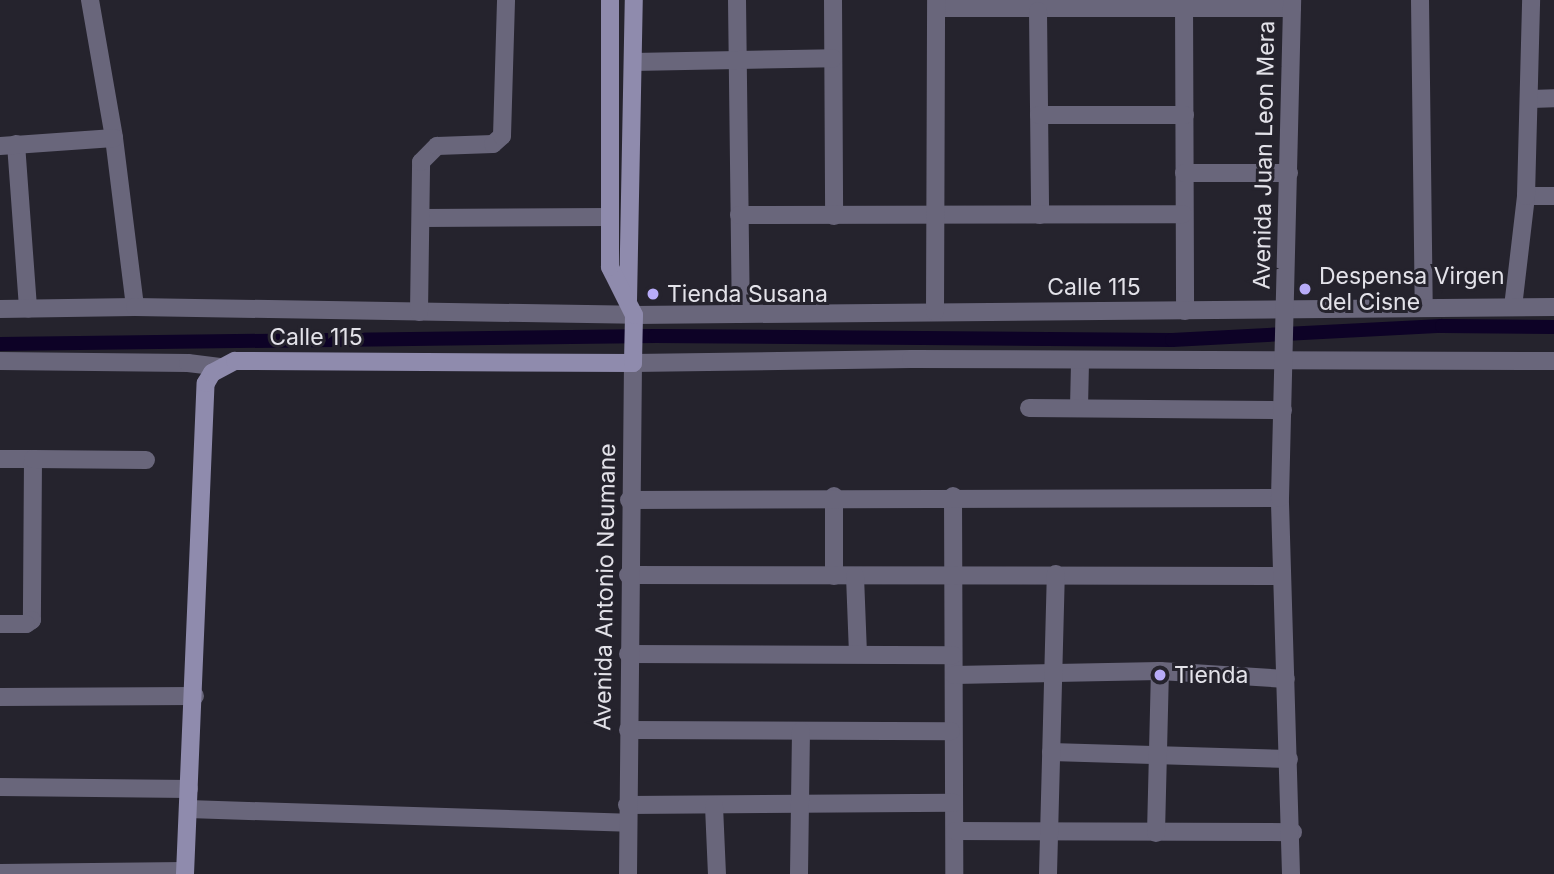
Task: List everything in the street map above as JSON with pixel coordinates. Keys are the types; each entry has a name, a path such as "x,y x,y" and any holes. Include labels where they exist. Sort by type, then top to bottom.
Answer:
{"street":[{"path":"90,0 114,138 135,307"},
{"path":"419,312 423,218 420,169 427,151 437,146 493,144 502,136 506,0"},
{"name":"Avenida Antonio Neumane","path":"610,0 610,267 632,312"},
{"name":"Avenida Antonio Neumane","path":"628,874 628,500 633,359 634,0"},
{"path":"737,0 741,313"},
{"path":"833,0 834,216"},
{"path":"1420,0 1424,307"},
{"path":"1513,307 1526,196 1531,99 1531,0"},
{"path":"936,313 937,4 1038,10 1084,5 1292,4"},
{"name":"Avenida Juan Leon Mera","path":"1291,874 1293,832 1280,498 1292,4"},
{"path":"1184,5 1185,311"},
{"path":"1038,10 1040,215"},
{"path":"633,62 832,58"},
{"path":"1531,99 1554,98"},
{"path":"1039,115 1185,115"},
{"path":"28,309 8,145 114,138"},
{"path":"1184,173 1289,173"},
{"path":"1526,196 1554,196"},
{"path":"738,215 1183,214"},
{"path":"423,218 610,217"},
{"name":"Calle 115","path":"0,309 135,307 419,312 741,313 1185,311 1284,318 1424,307 1554,307"},
{"path":"633,359 911,359 1080,363 1283,358 1554,361"},
{"name":"Calle 115","path":"0,361 187,363 220,367 235,361 633,359"},
{"path":"1079,407 1080,363"},
{"path":"0,873 185,873 195,696 206,383 220,367"},
{"path":"1029,408 1283,410"},
{"path":"0,459 146,460"},
{"path":"0,624 26,624 32,620 33,459"},
{"path":"834,496 834,576"},
{"path":"628,500 834,496 1280,498"},
{"path":"953,496 951,573 954,675 951,731 954,874"},
{"path":"628,575 855,576 951,573 1281,576"},
{"path":"1048,874 1047,832 1055,671 1056,574"},
{"path":"855,576 858,653"},
{"path":"628,654 953,654"},
{"path":"954,675 1160,671 1286,678"},
{"path":"1156,833 1160,671"},
{"path":"0,697 195,696"},
{"path":"628,730 951,731"},
{"path":"799,874 801,731"},
{"path":"1051,752 1289,759"},
{"path":"0,788 189,789"},
{"path":"188,809 627,814 714,807 954,803"},
{"path":"714,807 717,874"},
{"path":"955,831 1293,832"}],"waterway":[{"path":"0,344 655,336 1172,340 1442,326 1554,327"}],"place":[{"name":"Despensa Virgen del Cisne","path":"1305,289"},
{"name":"Tienda Susana","path":"653,294"},
{"name":"Tienda","path":"1160,675"}]}
